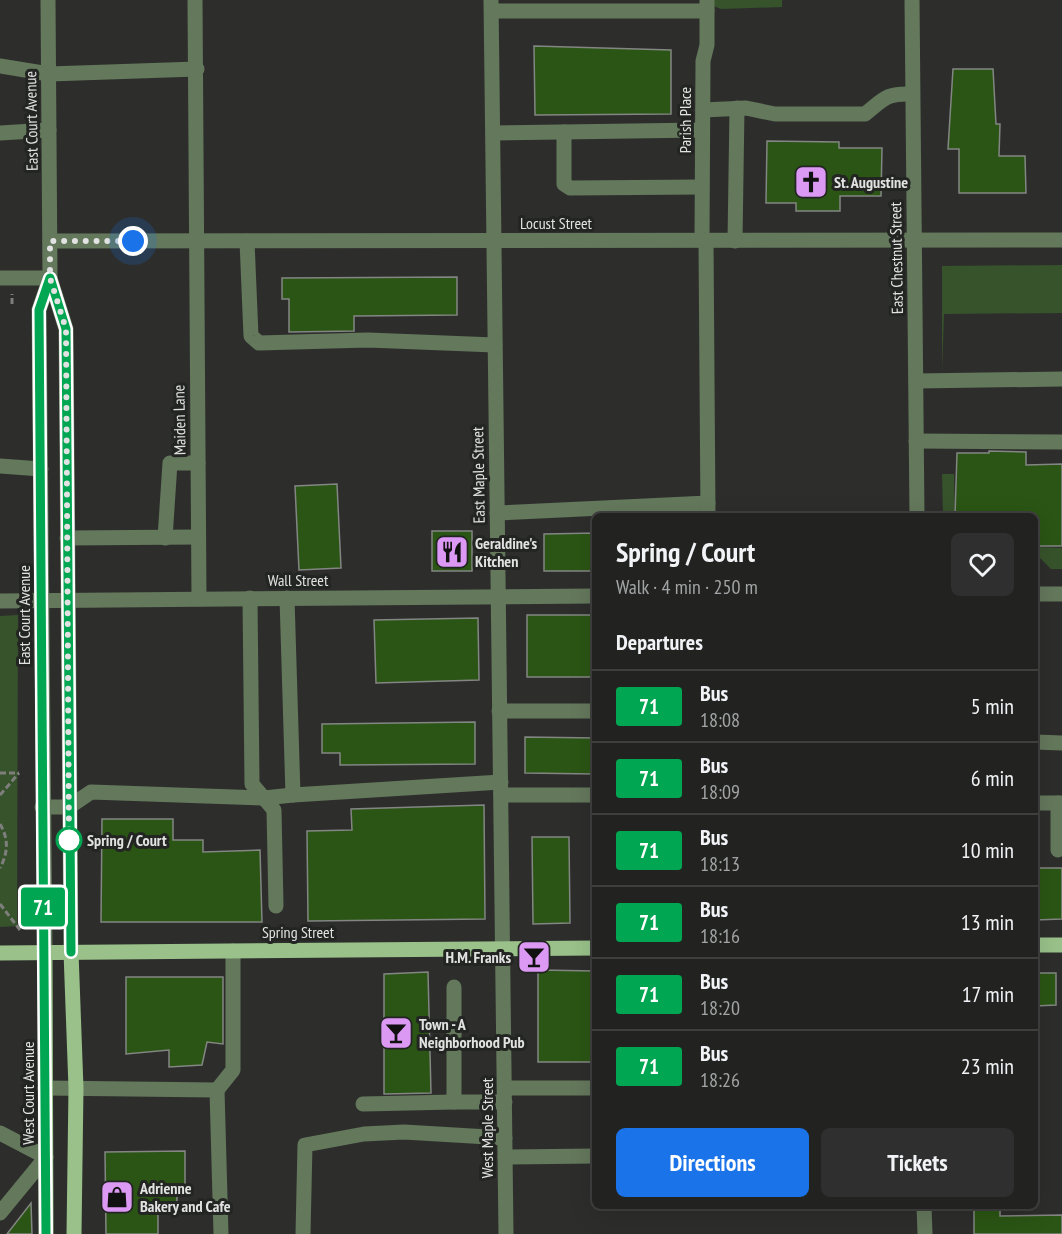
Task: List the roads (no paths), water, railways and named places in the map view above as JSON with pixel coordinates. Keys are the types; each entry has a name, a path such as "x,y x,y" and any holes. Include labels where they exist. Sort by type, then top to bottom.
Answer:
{"main road":[{"path":"1038,945 1062,945"},
{"name":"Spring Street","path":"0,952 592,948"},
{"path":"71,952 76,1088 74,1234"},
{"name":"West Court Avenue","path":"45,953 46,1234"}],"street":[{"name":"East Court Avenue","path":"48,0 50,278 66,329 71,952"},
{"name":"Maiden Lane","path":"195,0 199,599"},
{"name":"East Chestnut Street","path":"912,0 917,513"},
{"path":"491,5 707,5"},
{"name":"East Maple Street","path":"491,5 497,597 504,949"},
{"name":"Parish Place","path":"707,5 702,187 708,509"},
{"path":"0,66 49,74 197,69"},
{"path":"703,110 737,108 775,114 865,114 884,97 894,93 912,94"},
{"path":"735,240 737,108"},
{"path":"0,133 49,130"},
{"path":"493,133 702,130"},
{"path":"564,132 564,184 570,188 702,187"},
{"name":"Locust Street","path":"50,241 1062,240"},
{"path":"247,241 251,336 259,343 368,340 495,345"},
{"path":"0,278 50,278"},
{"name":"East Court Avenue","path":"45,953 39,310 50,278"},
{"path":"916,381 1062,379"},
{"path":"916,441 1062,442"},
{"path":"165,538 170,463 198,463"},
{"path":"0,466 40,469"},
{"path":"497,513 708,509"},
{"path":"67,538 198,537"},
{"path":"1038,594 1062,594"},
{"name":"Wall Street","path":"0,601 592,596"},
{"path":"250,598 252,784 274,810 276,906"},
{"path":"287,598 293,795"},
{"path":"499,711 592,711"},
{"path":"1038,742 1062,743"},
{"path":"42,807 69,807 91,792 264,798 293,795 501,789 592,795"},
{"path":"1038,803 1060,803 1058,850"},
{"name":"West Maple Street","path":"504,949 506,1234"},
{"path":"221,1234 217,1090 233,1070 233,951"},
{"path":"454,987 454,1102"},
{"path":"45,1088 217,1090"},
{"path":"363,1104 454,1102 505,1095 592,1088"},
{"path":"0,1132 46,1157 0,1213"},
{"path":"303,1234 305,1145 364,1134 404,1132 505,1138"},
{"path":"505,1157 592,1156"},
{"path":"924,1209 925,1234"}],"place":[{"name":"St. Augustine","path":"811,182"},
{"name":"Geraldine's Kitchen","path":"452,552"},
{"name":"Spring / Court","path":"69,840"},
{"name":"H.M. Franks","path":"534,957"},
{"name":"Town - A Neighborhood Pub","path":"396,1033"},
{"name":"Adrienne Bakery and Cafe","path":"117,1197"}]}
